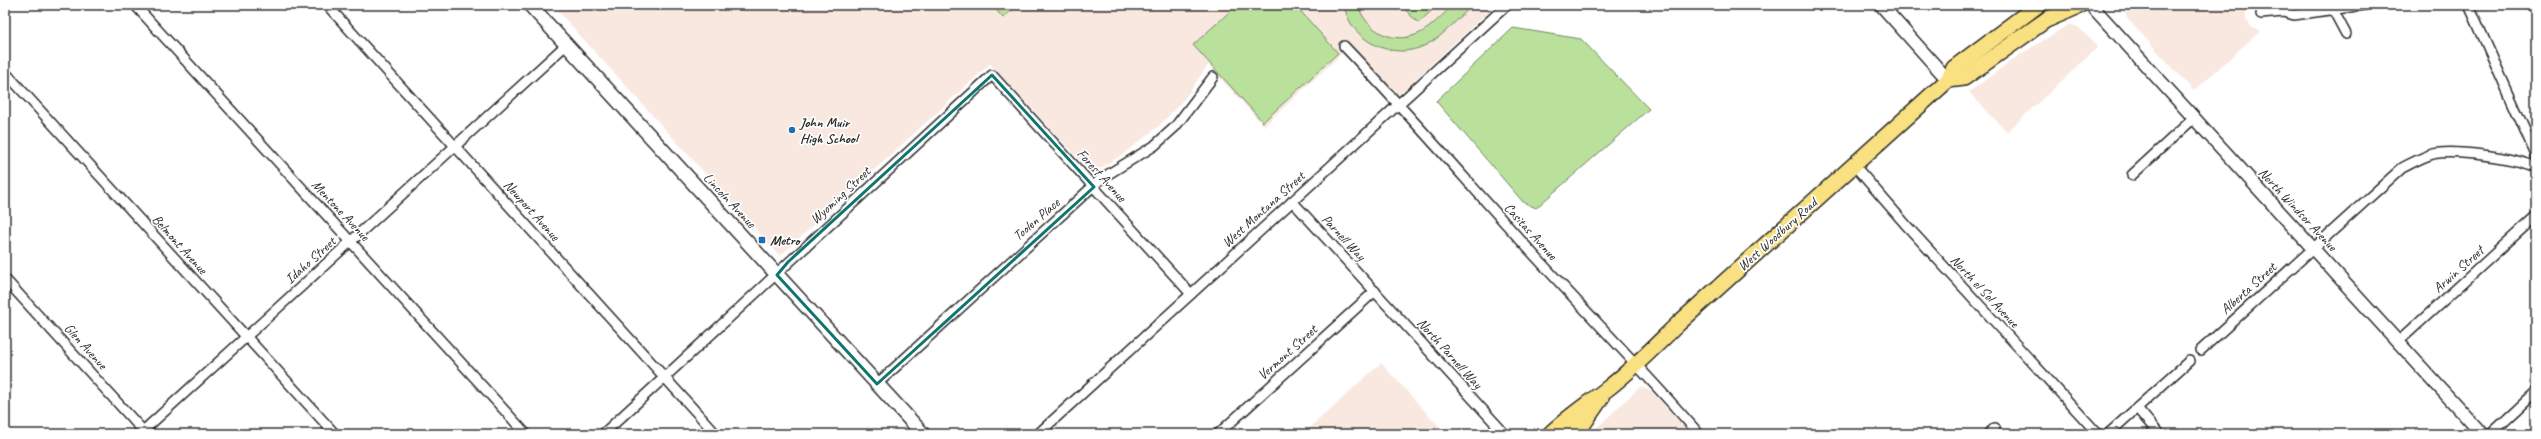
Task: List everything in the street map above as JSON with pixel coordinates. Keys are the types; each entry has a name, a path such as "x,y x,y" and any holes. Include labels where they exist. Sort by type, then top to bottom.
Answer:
{"main road":[{"name":"Lincoln Avenue","path":"530,5 923,434"},
{"name":"West Woodbury Road","path":"1550,434 1575,411 1608,389 1638,364 1679,322 1948,80 1954,68 2038,5"},
{"name":"West Woodbury Road","path":"1948,80 1964,78 2046,20 2081,5"},
{"name":"West Woodbury Road","path":"1571,434 1584,423 1608,389"}],"street":[{"name":"Mentone Avenue","path":"135,5 526,434"},
{"name":"Newport Avenue","path":"327,5 716,434"},
{"name":"West Montana Street","path":"1038,434 1507,5"},
{"path":"1881,5 1948,80"},
{"name":"North Windsor Avenue","path":"2091,5 2482,434"},
{"path":"2261,14 2283,12 2294,15 2332,8 2365,5"},
{"path":"2469,5 2536,155"},
{"path":"2332,8 2346,34"},
{"name":"Idaho Street","path":"144,433 246,337 567,44"},
{"name":"Casitas Avenue","path":"1344,46 1399,104 1573,298 1638,364 1698,434"},
{"name":"Belmont Avenue","path":"5,72 335,434"},
{"name":"Wyoming Street","path":"603,434 992,75"},
{"name":"Forest Avenue","path":"992,75 1191,294"},
{"name":"Toolen Place","path":"877,384 1017,254 1094,187 1102,178 1154,146 1175,127 1213,77"},
{"path":"2132,175 2194,117"},
{"name":"Alberta Street","path":"2201,350 2402,168 2421,158 2435,154 2453,153 2520,160 2536,167"},
{"name":"North el Sol Avenue","path":"1854,165 1907,226 2098,434"},
{"name":"Parnell Way","path":"1292,201 1375,291"},
{"name":"Arwin Street","path":"2398,342 2536,216"},
{"name":"Glen Avenue","path":"5,279 144,433"},
{"name":"Vermont Street","path":"1218,434 1375,291"},
{"name":"North Parnell Way","path":"1375,291 1505,434"},
{"path":"2108,434 2189,361"},
{"path":"2491,434 2536,392"},
{"path":"2137,408 2159,434"}],"highlighted area":[{"path":"992,75 1094,187 877,384 777,275 788,262"}],"shaded area":[{"name":"John Muir High School","path":"564,5 1496,5 1398,95 1351,45 1264,126 1208,65 1185,98 1160,125 1122,155 1092,173 990,64 780,256 558,11"},
{"path":"2130,5 2246,5 2246,20 2252,28 2260,31 2194,91 2127,18 2125,11"},
{"path":"2068,25 2077,26 2098,47 2007,132 1969,92 2018,56"},
{"path":"1381,363 1446,434 1303,434"},
{"path":"1640,387 1651,391 1691,434 1590,434"}],"green space":[{"path":"992,5 1018,5 1003,18"},
{"path":"1237,5 1295,5 1338,53 1263,122 1193,45"},
{"path":"1344,5 1358,5 1367,22 1374,29 1382,34 1400,38 1410,37 1420,33 1433,24 1453,5 1473,5 1445,32 1433,41 1413,50 1400,51 1375,45 1364,38 1355,29 1348,18"},
{"path":"1401,5 1438,5 1418,23"},
{"path":"1513,28 1581,39 1649,109 1536,208 1523,202 1436,101"}],"place":[{"name":"John Muir High School","path":"792,130"},
{"name":"Metro","path":"762,240"}]}
